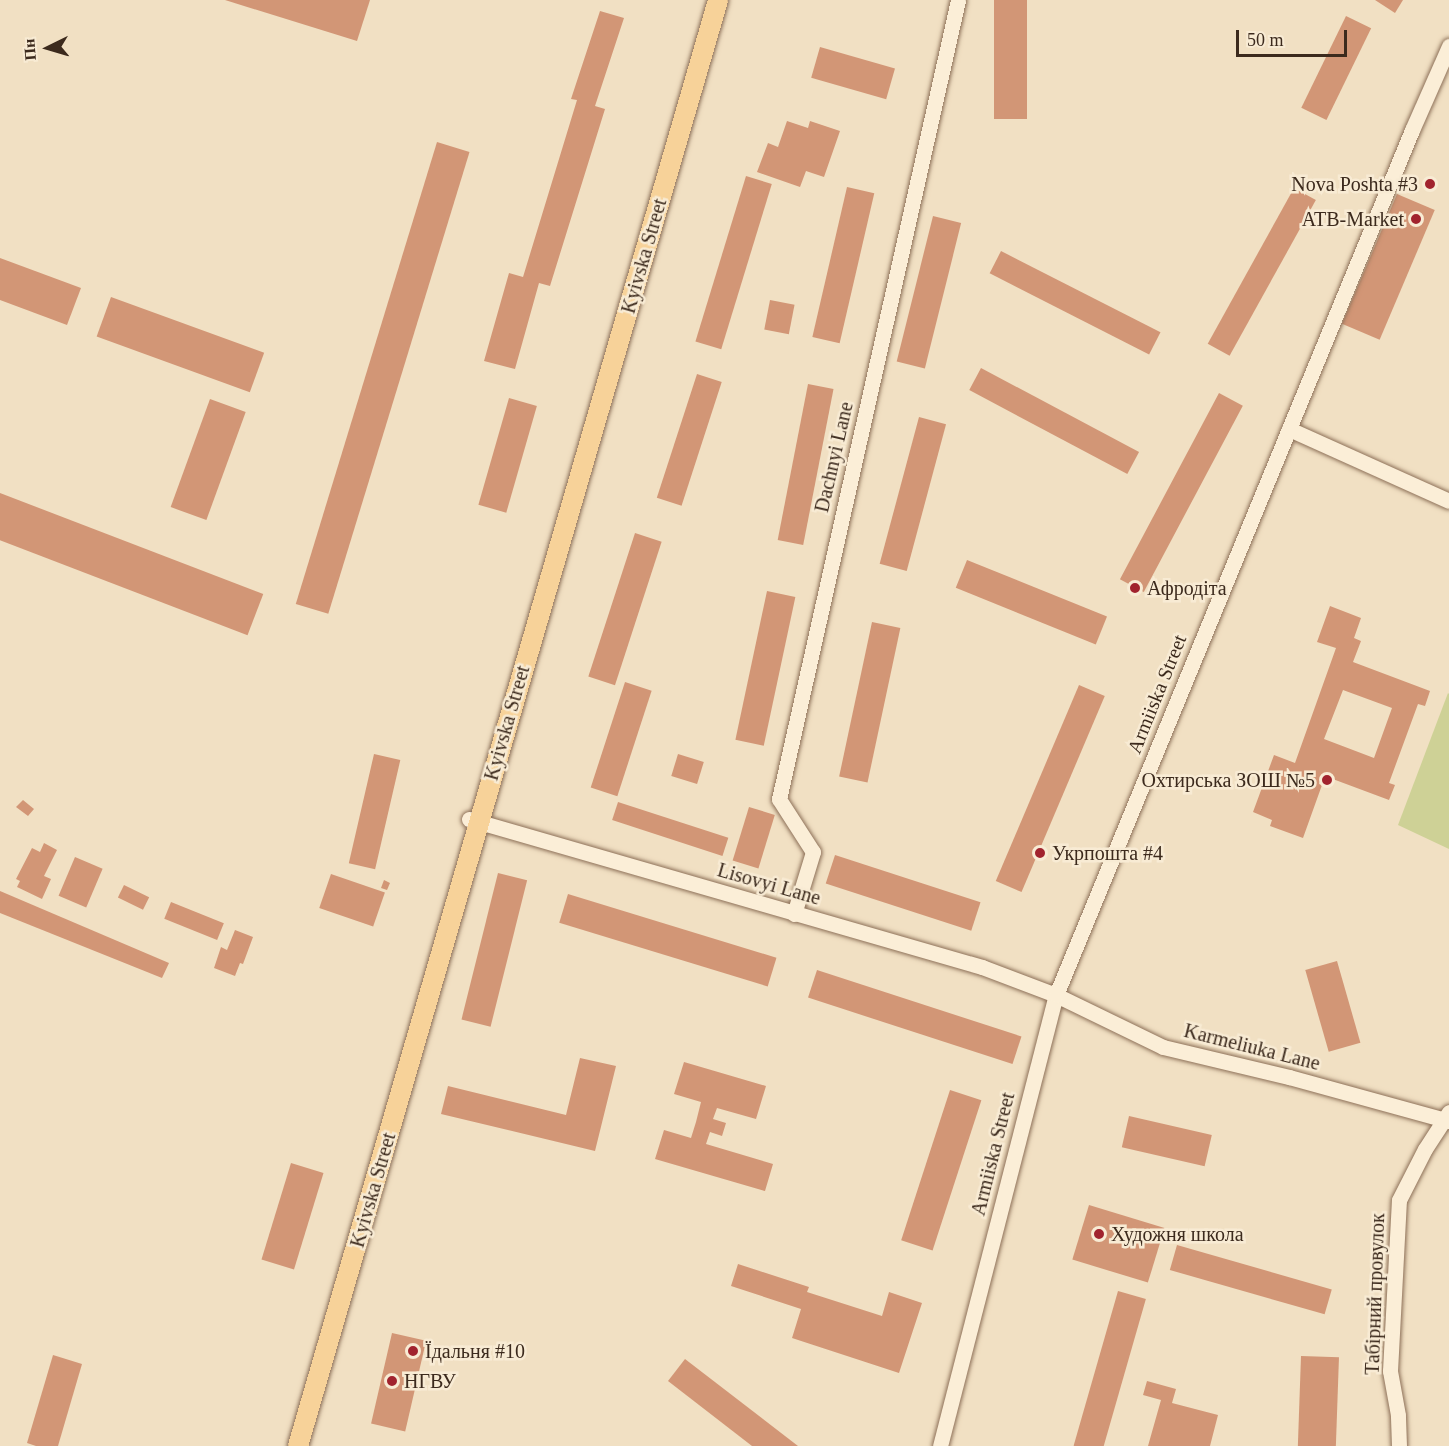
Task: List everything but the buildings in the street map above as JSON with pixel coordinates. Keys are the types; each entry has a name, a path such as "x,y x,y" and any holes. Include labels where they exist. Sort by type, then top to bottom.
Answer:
{"main road":[{"name":"Kyivska Street","path":"289,1446 473,820 708,0"},
{"name":"Kyivska Street","path":"298,1446 473,820 718,0"}],"street":[{"name":"Dachnyi Lane","path":"794,914 813,852 779,799 958,0"},
{"name":"Armiiska Street","path":"940,1446 1056,995 1288,429 1449,46"},
{"path":"1288,429 1449,501"},
{"name":"Lisovyi Lane","path":"473,820 982,967 1056,995"},
{"name":"Karmeliuka Lane","path":"1056,995 1163,1047 1448,1118"},
{"name":"Табірний провулок","path":"1399,1446 1398,1415 1390,1371 1399,1200 1425,1149 1448,1118"}],"green space":[{"path":"1449,694 1449,849 1398,825"}],"place":[{"name":"Nova Poshta #3","path":"1430,184"},
{"name":"ATB-Market","path":"1416,219"},
{"name":"Афродіта","path":"1135,588"},
{"name":"Охтирська ЗОШ №5","path":"1327,780"},
{"name":"Укрпошта #4","path":"1040,853"},
{"name":"Художня школа","path":"1099,1234"},
{"name":"Їдальня #10","path":"413,1351"},
{"name":"НГВУ","path":"392,1381"}]}
